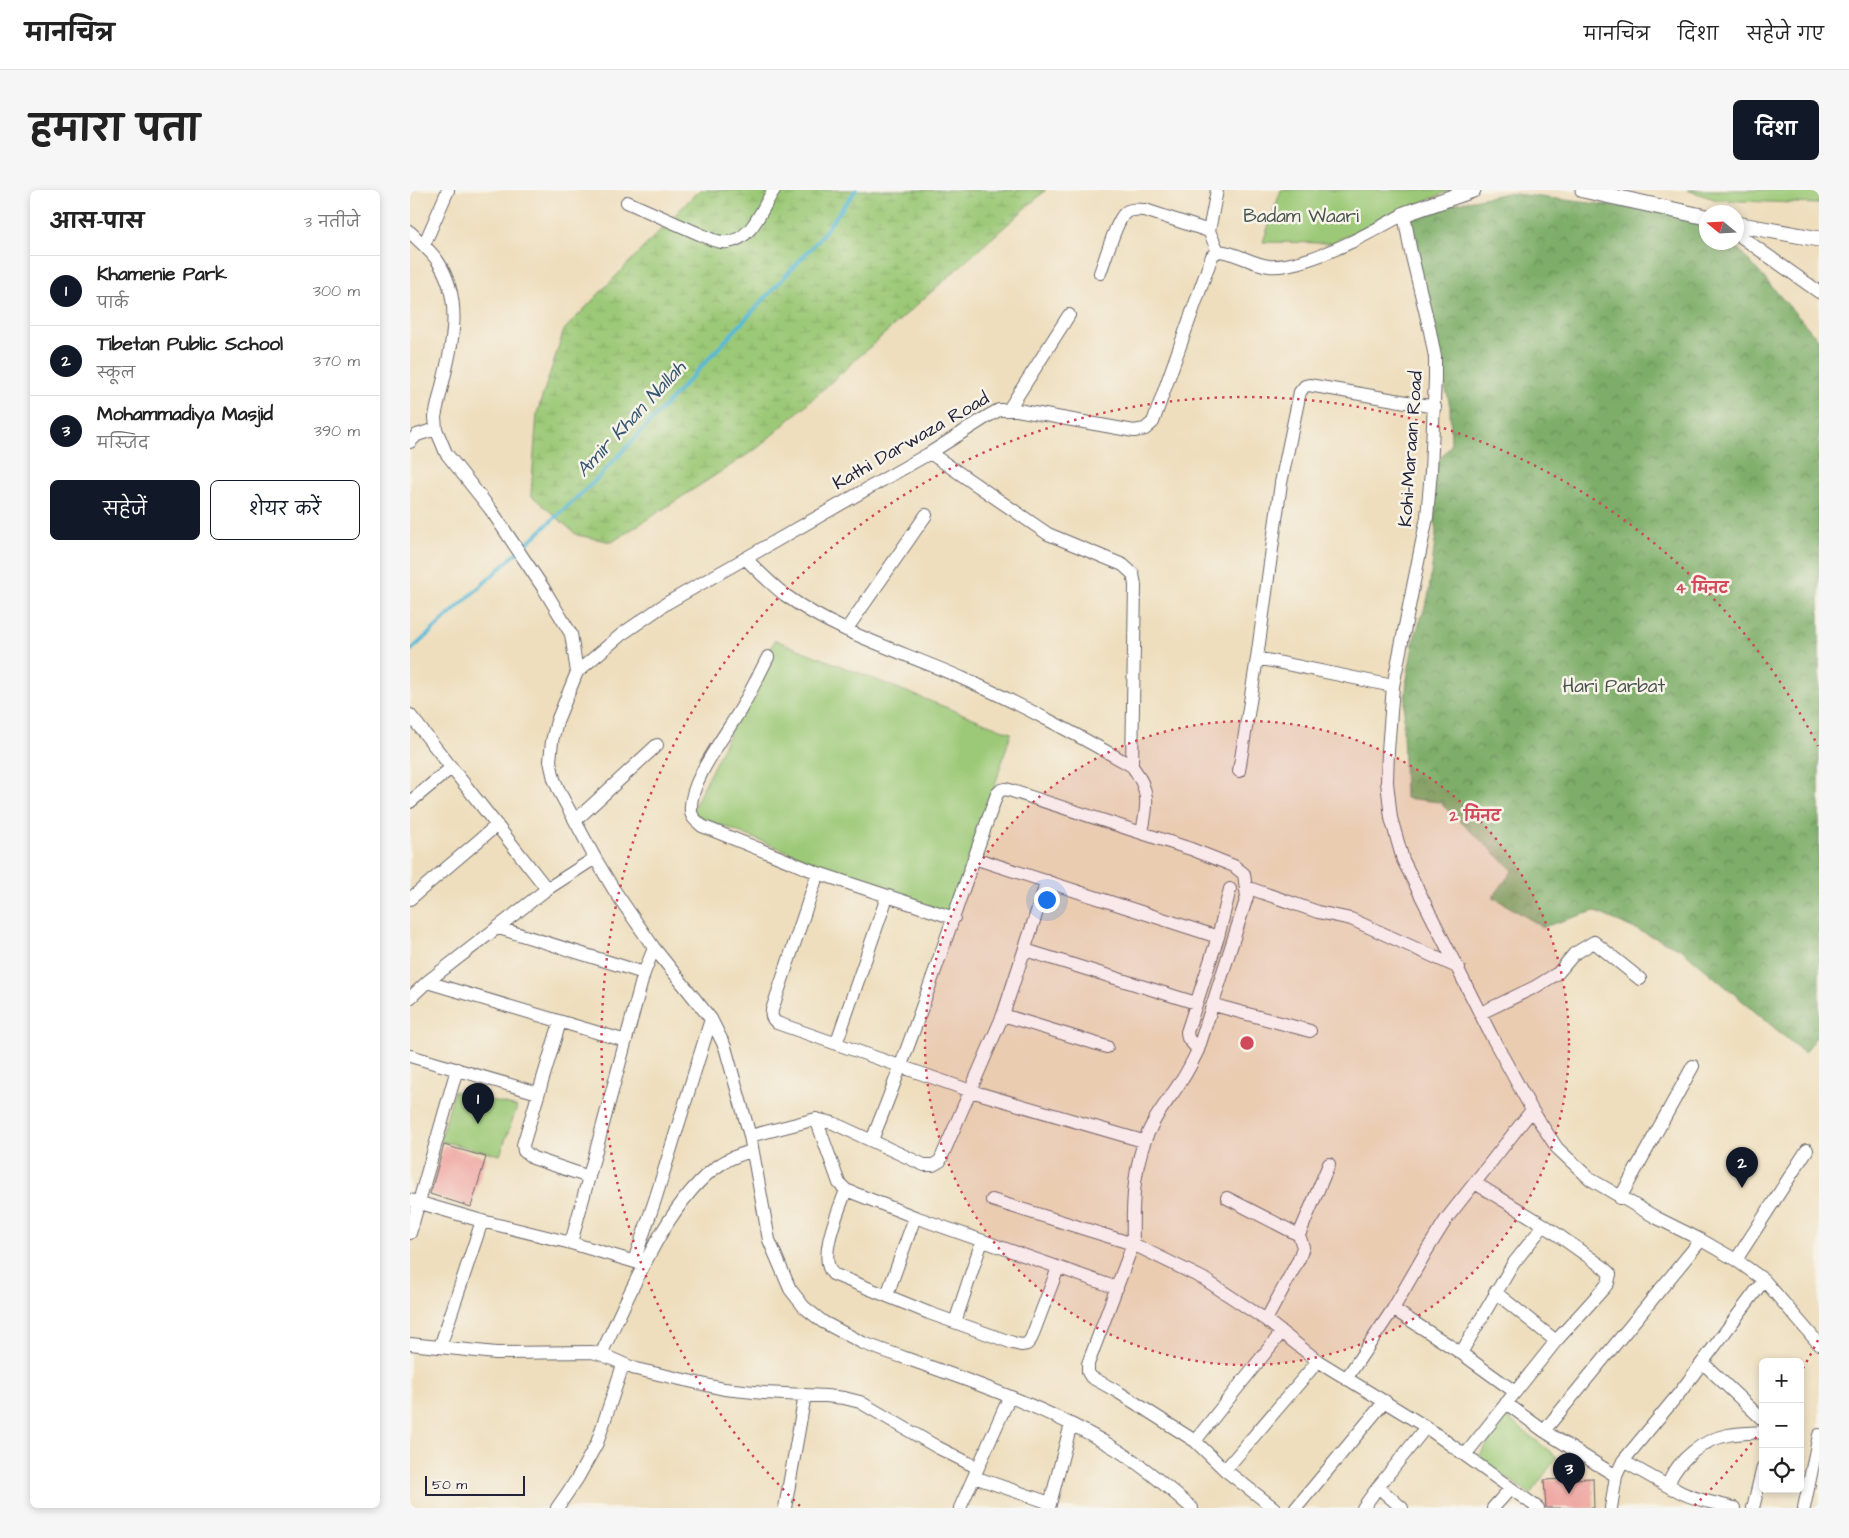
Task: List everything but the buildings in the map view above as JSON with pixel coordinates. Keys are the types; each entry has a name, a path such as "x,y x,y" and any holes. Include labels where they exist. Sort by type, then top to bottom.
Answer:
{"street":[{"path":"424,245 448,190"},
{"path":"627,202 713,240 727,242 739,239 751,228 774,190"},
{"path":"1217,190 1209,230 1218,251 1268,266 1283,266 1327,254 1404,214 1473,190"},
{"path":"1583,190 1699,215"},
{"path":"1100,273 1119,223 1125,213 1134,209 1145,210 1209,230"},
{"name":"Kohi-Maraan Road","path":"1404,214 1435,357 1435,407 1427,517 1393,686 1388,751 1387,782 1391,818 1403,860 1532,1110 1557,1148 1590,1179 1620,1198 1736,1260 1764,1280 1819,1344"},
{"path":"1744,225 1819,239"},
{"path":"410,232 437,260 452,296 454,336 435,417 436,429 446,453 491,510 544,588 571,634 577,672 557,721 552,741 550,760 554,778 560,793 595,858 654,948 711,1019 724,1047 750,1136 769,1240 790,1289 804,1307 823,1322 863,1342 1010,1398 1071,1424 1112,1446 1156,1477 1192,1508"},
{"path":"1744,240 1819,292"},
{"name":"Kathi Darwaza Road","path":"577,672 622,634 667,603 930,453 999,410 1009,409 1121,430 1134,431 1145,429 1154,422 1212,256 1218,251"},
{"path":"1009,409 1069,315"},
{"path":"1239,771 1258,658 1281,483 1300,392 1304,386 1309,385 1435,407"},
{"path":"412,436 436,429"},
{"path":"930,453 1048,534 1123,565 1133,574 1135,585 1132,766"},
{"path":"846,630 926,515"},
{"path":"746,559 786,595 822,618 997,694 1132,766 1142,779 1146,795 1146,812 1142,832"},
{"path":"768,657 743,705 714,751 701,776 692,798 691,813 702,826 818,873 954,918"},
{"path":"1258,658 1393,686"},
{"path":"410,715 547,889"},
{"path":"576,820 656,745"},
{"path":"410,802 451,768"},
{"path":"872,1140 902,1067 974,858 997,794 1001,790 1006,789 1142,832 1234,866 1244,874 1247,897 1198,1050 1190,1068 1153,1121 1143,1141 1135,1195 1133,1244 1088,1364 1088,1372 1091,1377 1118,1392 1194,1441 1226,1470 1274,1508"},
{"path":"410,899 497,825"},
{"path":"410,998 427,982 547,889 595,858"},
{"path":"974,858 1218,938"},
{"path":"818,873 771,1016 777,1023 971,1091 1143,1141"},
{"path":"750,1136 816,1119 833,1123 924,1165 933,1165 940,1161 1003,1015 1047,881"},
{"path":"1246,887 1318,912 1351,918 1459,968"},
{"path":"1198,1050 1186,1036 1218,938 1230,889"},
{"path":"836,1044 887,896"},
{"path":"498,928 644,972"},
{"path":"1481,1013 1535,988 1558,973 1574,954 1594,942 1640,979"},
{"path":"571,1243 644,972 654,948"},
{"path":"1025,950 1196,1003"},
{"path":"427,982 626,1041"},
{"path":"1214,1004 1310,1031"},
{"path":"1003,1015 1107,1047"},
{"path":"601,1354 639,1263 655,1200 711,1019"},
{"path":"560,1022 523,1145 524,1151 533,1158 589,1177"},
{"path":"410,1056 538,1093"},
{"path":"1620,1198 1693,1066"},
{"path":"410,1233 415,1202 457,1069"},
{"path":"1346,1379 1393,1309 1426,1250 1447,1218 1532,1110"},
{"path":"816,1119 838,1183 846,1190 915,1217 1117,1288"},
{"path":"1736,1260 1807,1150"},
{"path":"639,1263 686,1196 719,1164 735,1156 752,1151"},
{"path":"1266,1320 1299,1259 1303,1246 1300,1235 1329,1164"},
{"path":"1465,1455 1556,1341 1604,1288 1610,1274 1544,1225 1475,1183"},
{"path":"846,1190 827,1250 828,1270 833,1274 955,1322 1013,1343 1027,1344 1031,1339 1058,1268"},
{"path":"1227,1198 1300,1235"},
{"path":"992,1200 1133,1244 1204,1279 1266,1320 1318,1361 1426,1428 1538,1508"},
{"path":"415,1202 639,1263"},
{"path":"887,1295 915,1217"},
{"path":"440,1348 482,1221"},
{"path":"1461,1353 1513,1264 1544,1225"},
{"path":"1544,1431 1701,1240"},
{"path":"955,1322 982,1241"},
{"path":"1611,1508 1616,1476 1623,1461 1703,1363 1764,1280"},
{"path":"1496,1292 1556,1341"},
{"path":"1393,1309 1461,1353 1515,1392"},
{"path":"1194,1441 1282,1333"},
{"path":"410,1344 496,1353 582,1351 601,1354 623,1365 724,1388 844,1398 860,1402 937,1447 976,1473 1049,1506 1071,1424"},
{"path":"1226,1470 1318,1361"},
{"path":"1703,1363 1759,1416"},
{"path":"557,1508 577,1479 597,1443 623,1365"},
{"path":"785,1508 805,1395"},
{"path":"960,1508 1010,1398"},
{"path":"1296,1508 1385,1401"},
{"path":"1506,1404 1544,1431 1616,1476"},
{"path":"1363,1508 1426,1428"},
{"path":"1674,1490 1669,1482 1673,1472 1692,1452 1709,1441 1727,1435 1759,1432"},
{"path":"1804,1508 1819,1435"},
{"path":"1623,1461 1680,1493 1734,1508"},
{"path":"1753,1508 1759,1483"},
{"path":"1378,1487 1402,1508"},
{"path":"1493,1508 1510,1489"}],"green space":[{"path":"699,190 1046,190 759,447 612,542 577,535 531,495 537,413 564,330"},
{"name":"Badam Waari","path":"1281,190 1451,190 1331,243 1263,242"},
{"path":"1687,190 1819,190 1819,204 1717,200"},
{"name":"Hari Parbat","path":"1507,193 1699,216 1699,250 1739,250 1819,340 1819,1033 1804,1053 1681,949 1594,911 1543,927 1493,897 1513,870 1439,802 1405,798 1403,729 1407,679 1414,639 1428,598 1436,534 1431,471 1451,445 1450,406 1404,214"},
{"path":"775,640 1011,733 954,918 691,813"},
{"path":"454,1091 517,1107 500,1155 440,1141"},
{"path":"1506,1417 1557,1457 1530,1494 1478,1458"}],"waterway":[{"name":"Amir Khan Nallah","path":"410,651 598,478 816,243 856,190"}],"place":[{"name":"Khamenie Park","path":"478,1124"},
{"name":"Tibetan Public School","path":"1742,1188"},
{"name":"Mohammadiya Masjid","path":"1569,1494"}]}
